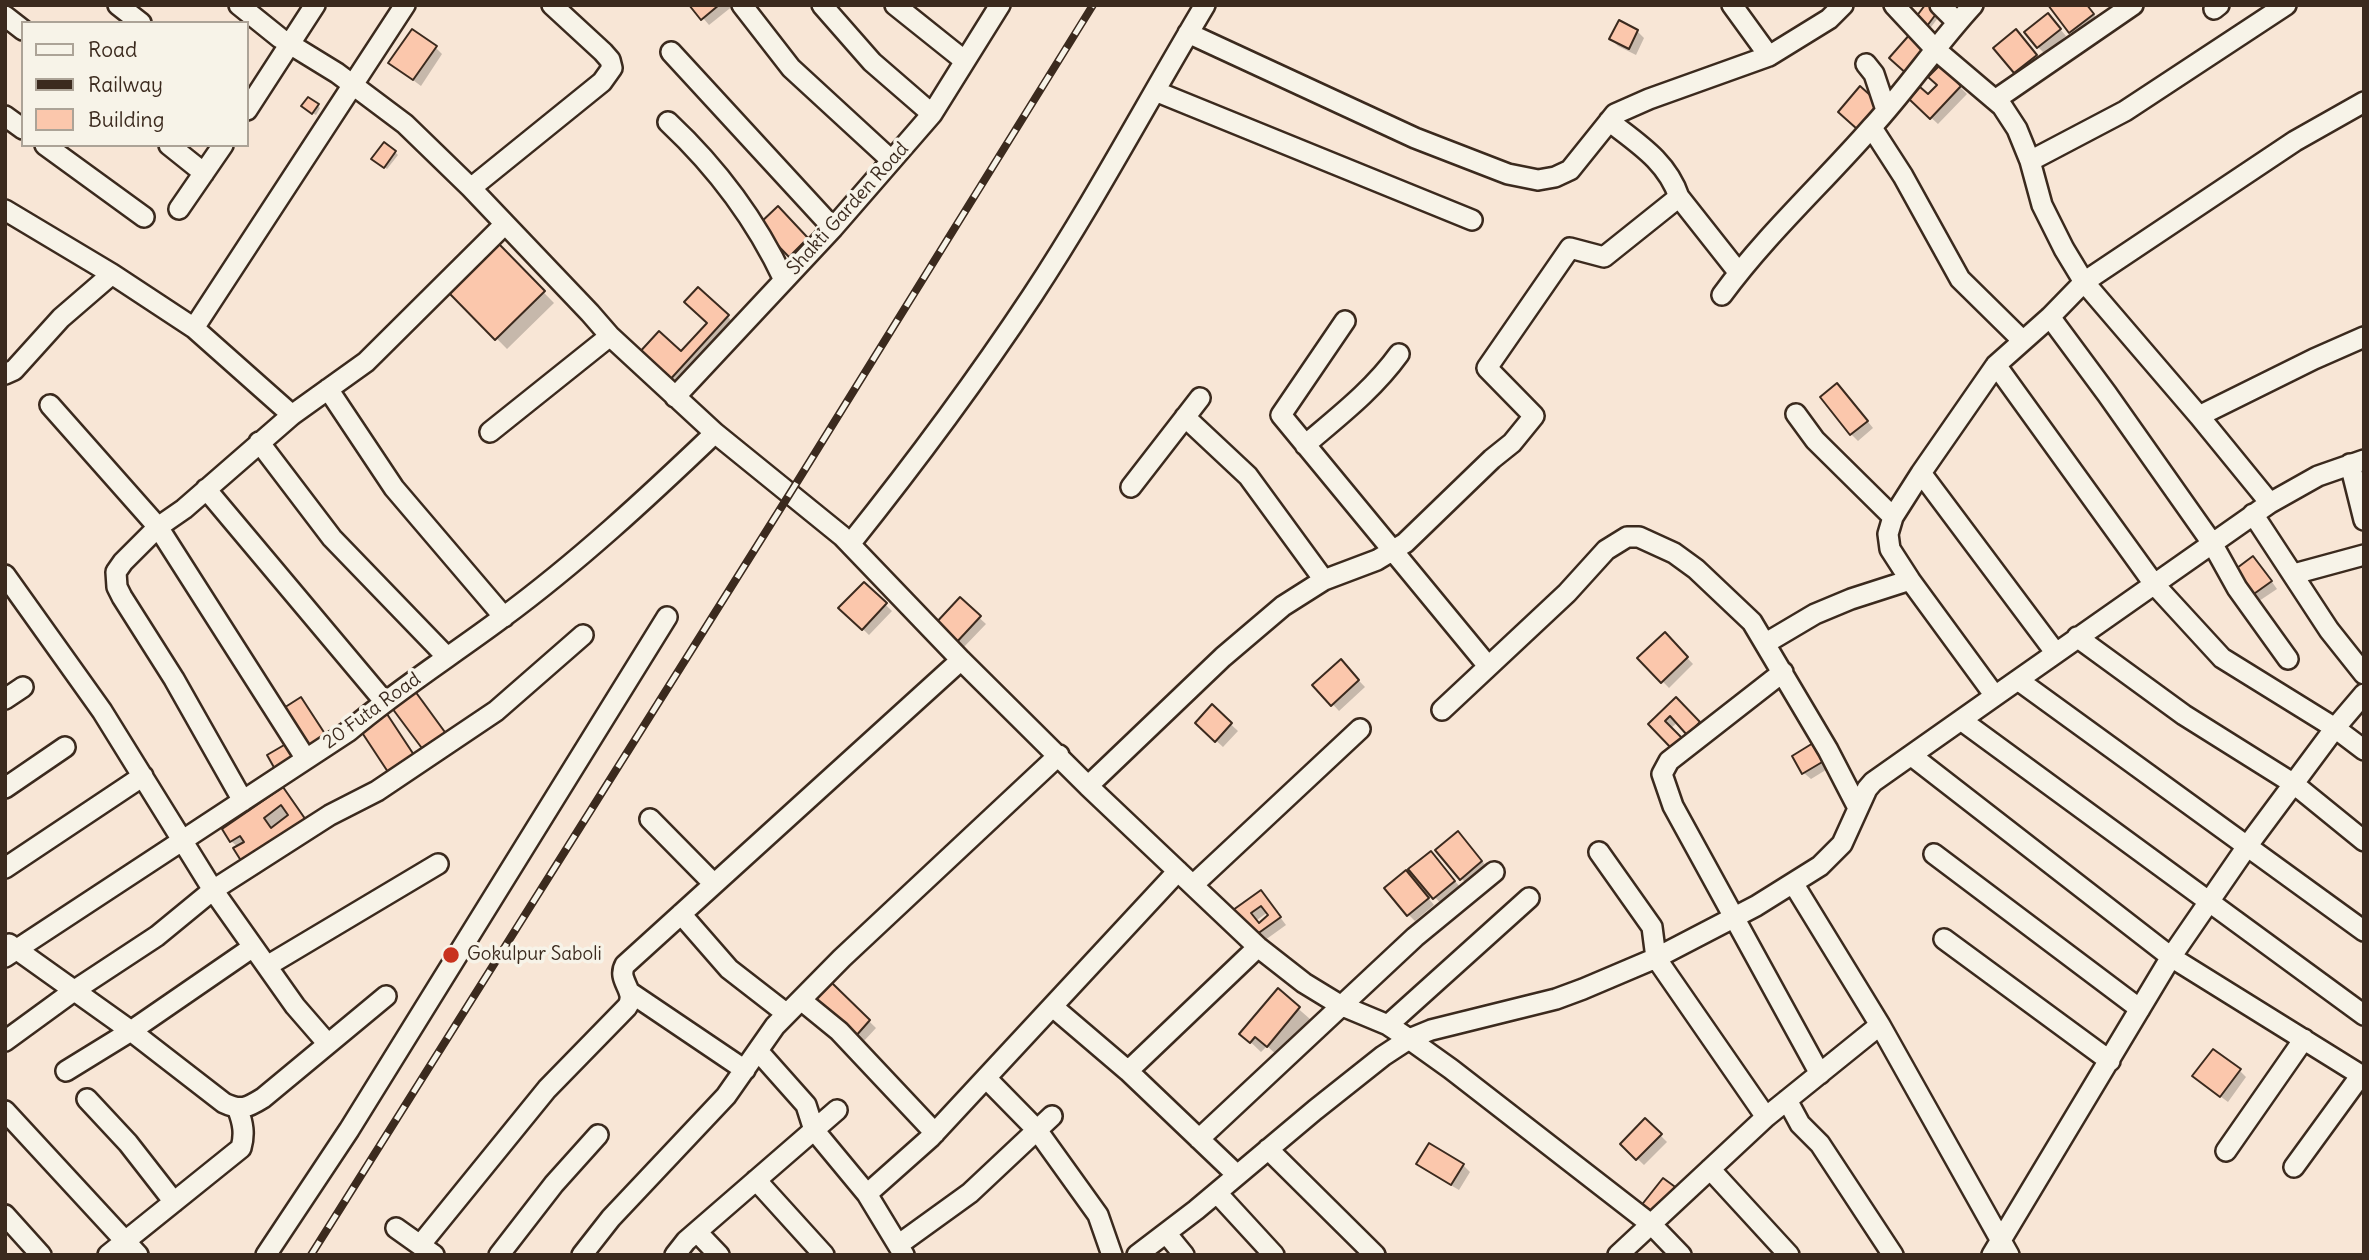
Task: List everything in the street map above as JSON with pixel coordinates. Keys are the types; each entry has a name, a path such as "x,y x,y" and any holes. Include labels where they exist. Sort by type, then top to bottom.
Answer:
{"street":[{"path":"118,5 138,21"},
{"path":"239,5 405,124 471,188 610,336 715,433 850,544 961,660 1088,786 1258,947 1340,1005 1388,1025 1451,1069 1652,1225 1681,1255"},
{"path":"249,103 315,5"},
{"path":"194,328 405,5"},
{"path":"471,188 602,82 612,68 610,60 603,52 552,5"},
{"path":"742,5 791,68 891,160"},
{"path":"821,5 872,62 932,114"},
{"path":"894,5 965,61"},
{"name":"Shakti Garden Road","path":"675,397 833,228 932,114 1000,5"},
{"path":"850,544 909,470 1031,298 1083,215 1205,5"},
{"path":"1732,5 1769,56"},
{"path":"1894,5 1936,50 2002,106 2017,129 2030,161 2042,205 2084,282 2270,503"},
{"path":"1940,5 1957,22"},
{"path":"1722,295 1739,272 1824,177 1872,128 1973,5"},
{"path":"1995,100 2133,5"},
{"path":"2030,161 2125,111 2286,5"},
{"path":"1188,33 1415,138 1508,174 1538,180 1555,177 1570,170 1615,114 1648,99 1769,56 1832,10"},
{"path":"5,16 21,28"},
{"path":"671,52 833,228"},
{"path":"1866,64 1874,74 1886,110"},
{"path":"1154,91 1472,219"},
{"path":"1995,696 1890,549 1888,534 1893,517 1920,473 1996,365 2050,317 2084,282 2295,141 2364,102"},
{"path":"5,116 21,128"},
{"path":"1609,121 1658,160 1674,182 1679,197 1739,272"},
{"path":"668,122 696,148 722,180 776,262 784,279"},
{"path":"1872,128 1903,176 1960,279 2022,340"},
{"path":"48,147 144,217"},
{"path":"172,147 204,173"},
{"path":"179,209 222,147"},
{"path":"1088,786 1223,657 1283,606 1324,580 1377,560 1405,543 1512,443 1534,416 1487,368 1570,248 1604,257 1679,197"},
{"path":"5,210 112,274 194,328 292,415"},
{"path":"243,801 174,679 117,587 116,572 158,527 292,415 366,362 505,224"},
{"path":"5,374 14,370 61,318 112,274"},
{"path":"2050,317 2212,543 2237,587 2288,659"},
{"path":"1345,321 1281,415 1488,666"},
{"path":"490,432 610,336"},
{"path":"2199,416 2364,337"},
{"path":"1305,445 1375,384 1399,354"},
{"path":"1996,365 2154,584 2222,658 2364,750"},
{"path":"328,389 394,488 504,617"},
{"path":"1131,487 1200,398"},
{"path":"50,405 158,527 306,759"},
{"path":"1796,414 1815,440 1893,517"},
{"path":"1185,417 1248,476 1324,580"},
{"name":"20 Futa Road","path":"9,949 349,731 384,701 504,617 633,511 715,433"},
{"path":"260,442 332,538 447,657"},
{"path":"1137,1255 1383,1056 1409,1039 1431,1030 1556,999 1656,958 1735,917 1820,866 1842,844 1867,789 1873,782 2077,636 2270,503 2318,476 2357,462 2364,520"},
{"path":"1920,473 2055,652"},
{"path":"206,489 384,701"},
{"path":"2253,514 2329,630 2364,674"},
{"path":"1442,710 1567,593 1606,550 1627,537 1639,537 1656,544 1696,569 1752,622 1783,672 1858,808"},
{"path":"2294,574 2364,555"},
{"path":"5,575 102,711 213,890 295,1006 328,1044"},
{"path":"1766,643 1815,614 1910,580"},
{"path":"266,1255 349,1130 667,617"},
{"path":"5,1041 75,990 157,936 213,890 330,815 377,791 496,711 583,635"},
{"path":"2077,636 2183,715 2294,784 2364,841"},
{"path":"745,1070 631,993 621,971 961,660"},
{"path":"1783,672 1670,761 1662,774 1673,806 1820,1074"},
{"path":"2018,680 2364,931"},
{"path":"5,699 23,687"},
{"path":"2001,1250 2171,957 2248,845 2364,694"},
{"path":"1961,720 2364,1015"},
{"path":"1193,885 1360,729"},
{"path":"5,788 65,747"},
{"path":"582,1255 611,1218 726,1096 786,1014 1059,755"},
{"path":"1912,756 2171,957 2362,1076 2294,1167"},
{"path":"5,868 143,776"},
{"path":"650,819 714,884"},
{"path":"1599,852 1652,927 1656,958 1766,1117"},
{"path":"1934,855 2140,1009"},
{"path":"267,966 438,864"},
{"path":"867,1194 935,1133 1178,872"},
{"path":"1199,1139 1415,937 1494,872"},
{"path":"1793,883 1880,1025 2001,1250"},
{"path":"1388,1025 1529,898"},
{"path":"681,914 730,970 786,1014"},
{"path":"1944,939 2110,1061"},
{"path":"66,1071 131,1031 253,947"},
{"path":"1128,1071 1258,947"},
{"path":"9,949 75,990 224,1103 238,1110 263,1098 386,996"},
{"path":"396,1228 427,1249 547,1088 627,1007 631,1001 631,993"},
{"path":"801,1000 839,1031 935,1133"},
{"path":"1052,1007 1128,1071 1237,1175"},
{"path":"1618,1255 1766,1117 1880,1025"},
{"path":"2226,1151 2304,1039"},
{"path":"758,1051 806,1105 814,1130 867,1194 901,1250 970,1193 1052,1116"},
{"path":"986,1078 1037,1130 1098,1215 1112,1255"},
{"path":"87,1099 128,1143 174,1202"},
{"path":"1787,1100 1800,1124 1820,1144 1893,1255"},
{"path":"108,1255 132,1248 174,1202 241,1149 244,1139 243,1124 238,1110"},
{"path":"675,1255 697,1232 837,1110"},
{"path":"5,1111 132,1248"},
{"path":"499,1255 554,1184 598,1135"},
{"path":"1268,1149 1375,1255"},
{"path":"1710,1170 1789,1255"},
{"path":"756,1180 824,1255"},
{"path":"1217,1192 1274,1255"},
{"path":"5,1215 41,1255"},
{"path":"697,1232 719,1255"},
{"path":"1166,1233 1184,1255"}],"building":[{"path":"689,5 719,5 701,20"},
{"path":"1925,5 1933,5 1939,10 1924,30 1913,21"},
{"path":"2048,5 2087,5 2094,14 2069,33"},
{"path":"2048,13 2061,29 2037,48 2024,32"},
{"path":"1619,20 1638,30 1629,49 1609,39"},
{"path":"412,29 437,46 413,80 388,63"},
{"path":"2016,29 2037,55 2014,73 1993,48"},
{"path":"1911,33 1930,50 1908,75 1889,58"},
{"path":"1940,65 1961,86 1930,119 1909,99 1920,87 1928,94 1937,85 1928,77"},
{"path":"1860,86 1879,103 1857,129 1838,112"},
{"path":"308,97 319,104 312,114 301,106"},
{"path":"384,142 396,151 384,168 371,159"},
{"path":"778,206 808,238 789,257 758,225"},
{"path":"499,244 545,291 495,340 449,293"},
{"path":"698,287 729,315 667,383 637,355 659,331 681,351 707,323 684,302"},
{"path":"1837,383 1868,421 1850,435 1820,397"},
{"path":"2253,556 2272,581 2251,596 2233,571"},
{"path":"864,582 887,603 862,630 838,608"},
{"path":"960,597 981,616 955,644 934,625"},
{"path":"1665,632 1688,657 1661,683 1637,658"},
{"path":"1341,659 1359,680 1331,706 1312,685"},
{"path":"412,687 447,735 424,751 389,704"},
{"path":"301,697 329,740 306,754 279,711"},
{"path":"1676,697 1700,722 1687,735 1670,716 1665,721 1683,739 1672,749 1648,724"},
{"path":"1212,704 1232,723 1215,742 1195,723"},
{"path":"385,711 414,755 388,772 359,728"},
{"path":"1818,740 1829,758 1802,774 1792,756"},
{"path":"291,741 300,758 276,771 267,755"},
{"path":"283,787 308,823 245,867 233,848 244,842 240,836 230,842 222,829","holes":["281,805 288,815 271,828 264,818"]},
{"path":"1458,831 1482,861 1460,880 1435,850"},
{"path":"1431,851 1455,881 1433,899 1408,869"},
{"path":"1406,870 1429,898 1407,916 1384,888"},
{"path":"1261,890 1281,917 1253,937 1233,910","holes":["1261,906 1268,915 1259,923 1251,913"]},
{"path":"832,983 870,1020 855,1037 816,999"},
{"path":"1278,988 1300,1007 1267,1047 1255,1037 1250,1043 1239,1034"},
{"path":"2213,1049 2241,1069 2220,1097 2192,1076"},
{"path":"1645,1118 1662,1134 1636,1160 1620,1144"},
{"path":"1429,1143 1464,1164 1451,1185 1416,1164"},
{"path":"1663,1178 1678,1189 1655,1219 1640,1207"}],"railway":[{"path":"311,1255 789,495 1093,5"}],"place":[{"name":"Gokulpur Saboli","path":"451,955"}]}
